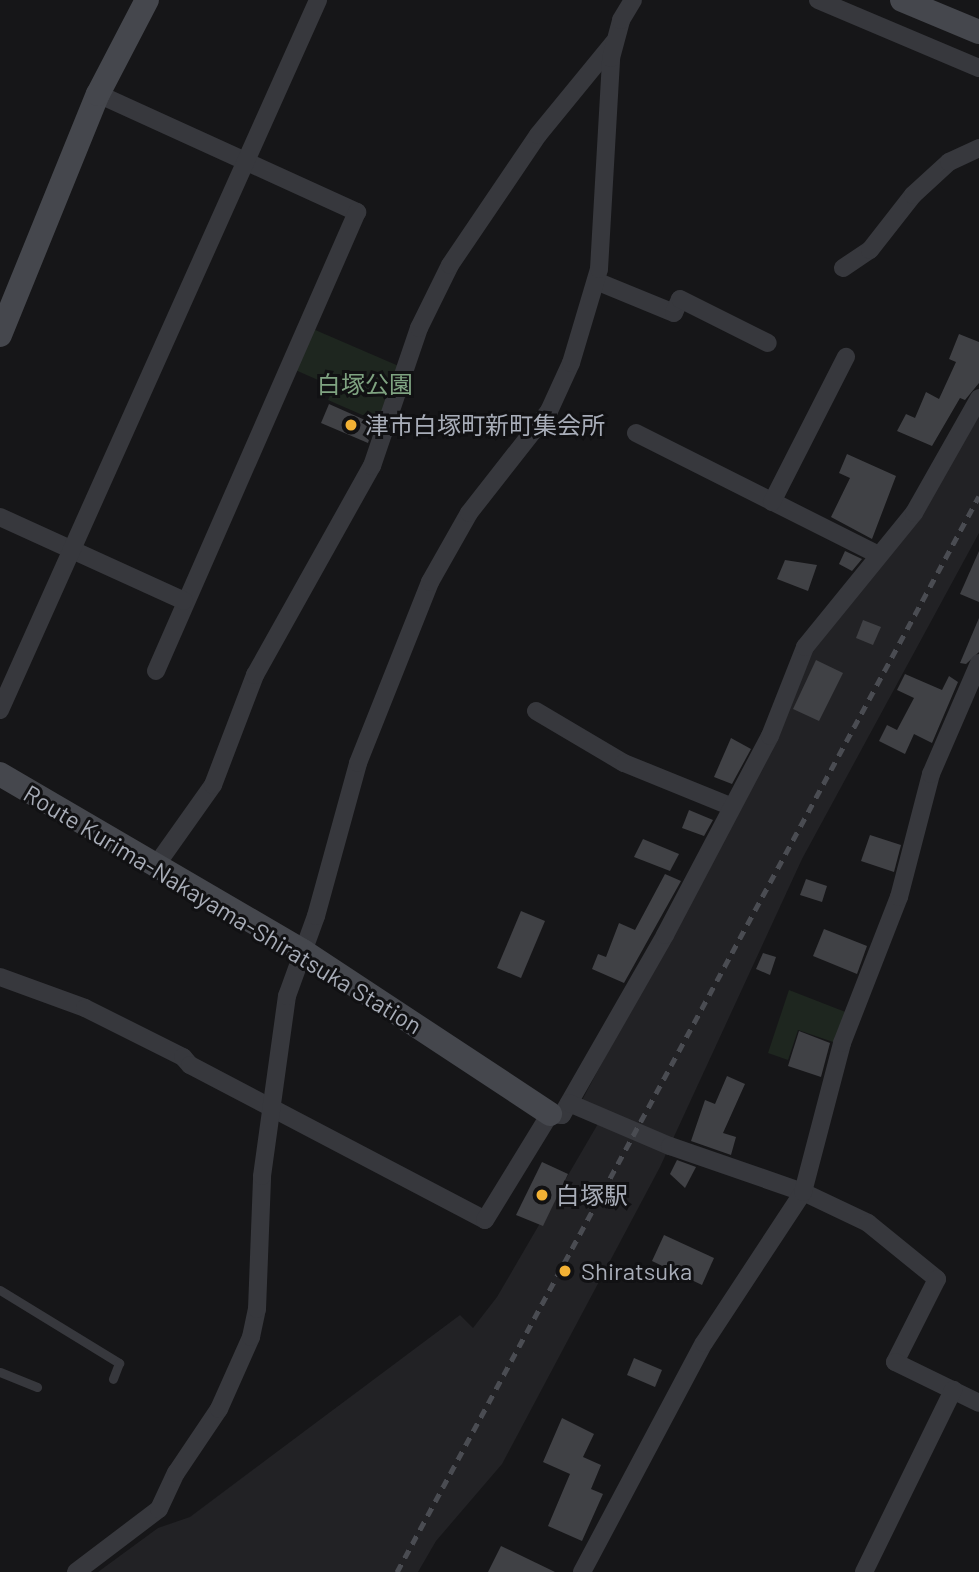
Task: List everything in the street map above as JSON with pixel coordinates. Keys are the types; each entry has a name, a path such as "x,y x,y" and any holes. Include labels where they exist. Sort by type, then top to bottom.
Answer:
{"main road":[{"path":"0,335 99,94 147,0"},
{"path":"902,0 979,32"},
{"name":"Route Kurima-Nakayama-Shiratsuka Station","path":"0,774 303,951 559,1108"}],"street":[{"path":"0,710 318,0"},
{"path":"76,1572 159,1509 176,1474 219,1409 240,1364 257,1309 262,1176 288,996 358,763 430,582 469,513 533,434 561,389 596,281 607,184 611,58 633,0"},
{"path":"818,0 979,68"},
{"path":"157,864 213,785 255,676 372,466 419,328 450,265 538,135 616,39"},
{"path":"99,94 357,212 184,601 156,671"},
{"path":"843,268 870,250 913,195 949,162 979,148"},
{"path":"596,281 674,313 680,299 768,343"},
{"path":"772,502 846,357"},
{"path":"0,977 85,1008 485,1220 559,1108 665,935 730,806 781,713 805,647 877,554 914,513 979,398"},
{"path":"636,433 877,554"},
{"path":"0,517 184,601"},
{"path":"582,1572 704,1343 803,1192 842,1043 899,897 931,774 979,663"},
{"path":"536,711 624,763 730,806"},
{"path":"559,1108 803,1192 868,1223 937,1279 895,1362 979,1403"},
{"path":"864,1572 953,1391"}],"lane":[{"path":"0,1290 119,1363 113,1379"},
{"path":"0,1372 37,1387"}],"shaded area":[{"path":"979,409 979,533 802,859 660,1167 502,1464 436,1541 418,1572 98,1572 158,1528 190,1517 460,1315 473,1328 497,1297 599,1122 580,1104 709,862 808,653"}],"green space":[{"name":"白塚公園","path":"313,329 401,367 383,424 328,400 334,387 293,369"},
{"path":"789,990 848,1013 836,1043 798,1030 788,1060 768,1053"}],"building":[{"path":"959,334 979,342 979,383 965,400 960,398 932,446 897,431 906,414 915,418 926,392 939,399 956,362 949,359"},
{"name":"津市白塚町新町集会所","path":"329,404 374,424 368,443 321,423"},
{"path":"847,454 896,476 872,539 831,517 850,478 839,473"},
{"path":"845,551 862,559 852,571 839,564"},
{"path":"979,551 979,602 960,594"},
{"path":"785,560 817,565 808,591 777,579"},
{"path":"979,618 979,652 966,664 960,663"},
{"path":"863,620 881,627 873,645 856,638"},
{"path":"816,660 843,673 819,721 793,709"},
{"path":"905,674 942,690 949,676 958,682 932,743 914,734 905,754 879,741 887,725 897,730 914,698 897,690"},
{"path":"731,738 751,749 732,784 714,777"},
{"path":"689,810 713,820 704,836 682,828"},
{"path":"870,835 901,845 894,872 861,861"},
{"path":"643,839 679,854 670,871 634,857"},
{"path":"665,874 681,881 624,983 592,969 598,954 606,957 619,923 635,930"},
{"path":"806,879 827,886 822,902 800,895"},
{"path":"521,911 545,921 521,978 497,968"},
{"path":"824,929 867,946 857,974 813,956"},
{"path":"763,953 776,957 770,975 756,969"},
{"path":"799,1031 830,1043 821,1077 788,1066"},
{"path":"727,1076 745,1084 723,1133 736,1137 731,1155 691,1141 705,1100 715,1104"},
{"path":"677,1160 696,1167 685,1188 670,1174"},
{"name":"白塚駅","path":"542,1162 568,1174 543,1226 516,1215"},
{"path":"664,1235 714,1258 702,1285 652,1261"},
{"path":"634,1358 662,1370 655,1387 627,1375"},
{"path":"562,1418 594,1434 583,1457 601,1465 591,1489 603,1494 582,1541 548,1526 570,1474 543,1462"},
{"path":"501,1546 555,1572 488,1572"}],"railway":[{"path":"397,1572 979,496"}],"place":[{"name":"津市白塚町新町集会所","path":"351,425"},
{"name":"白塚駅","path":"542,1195"},
{"name":"Shiratsuka","path":"565,1271"}]}
